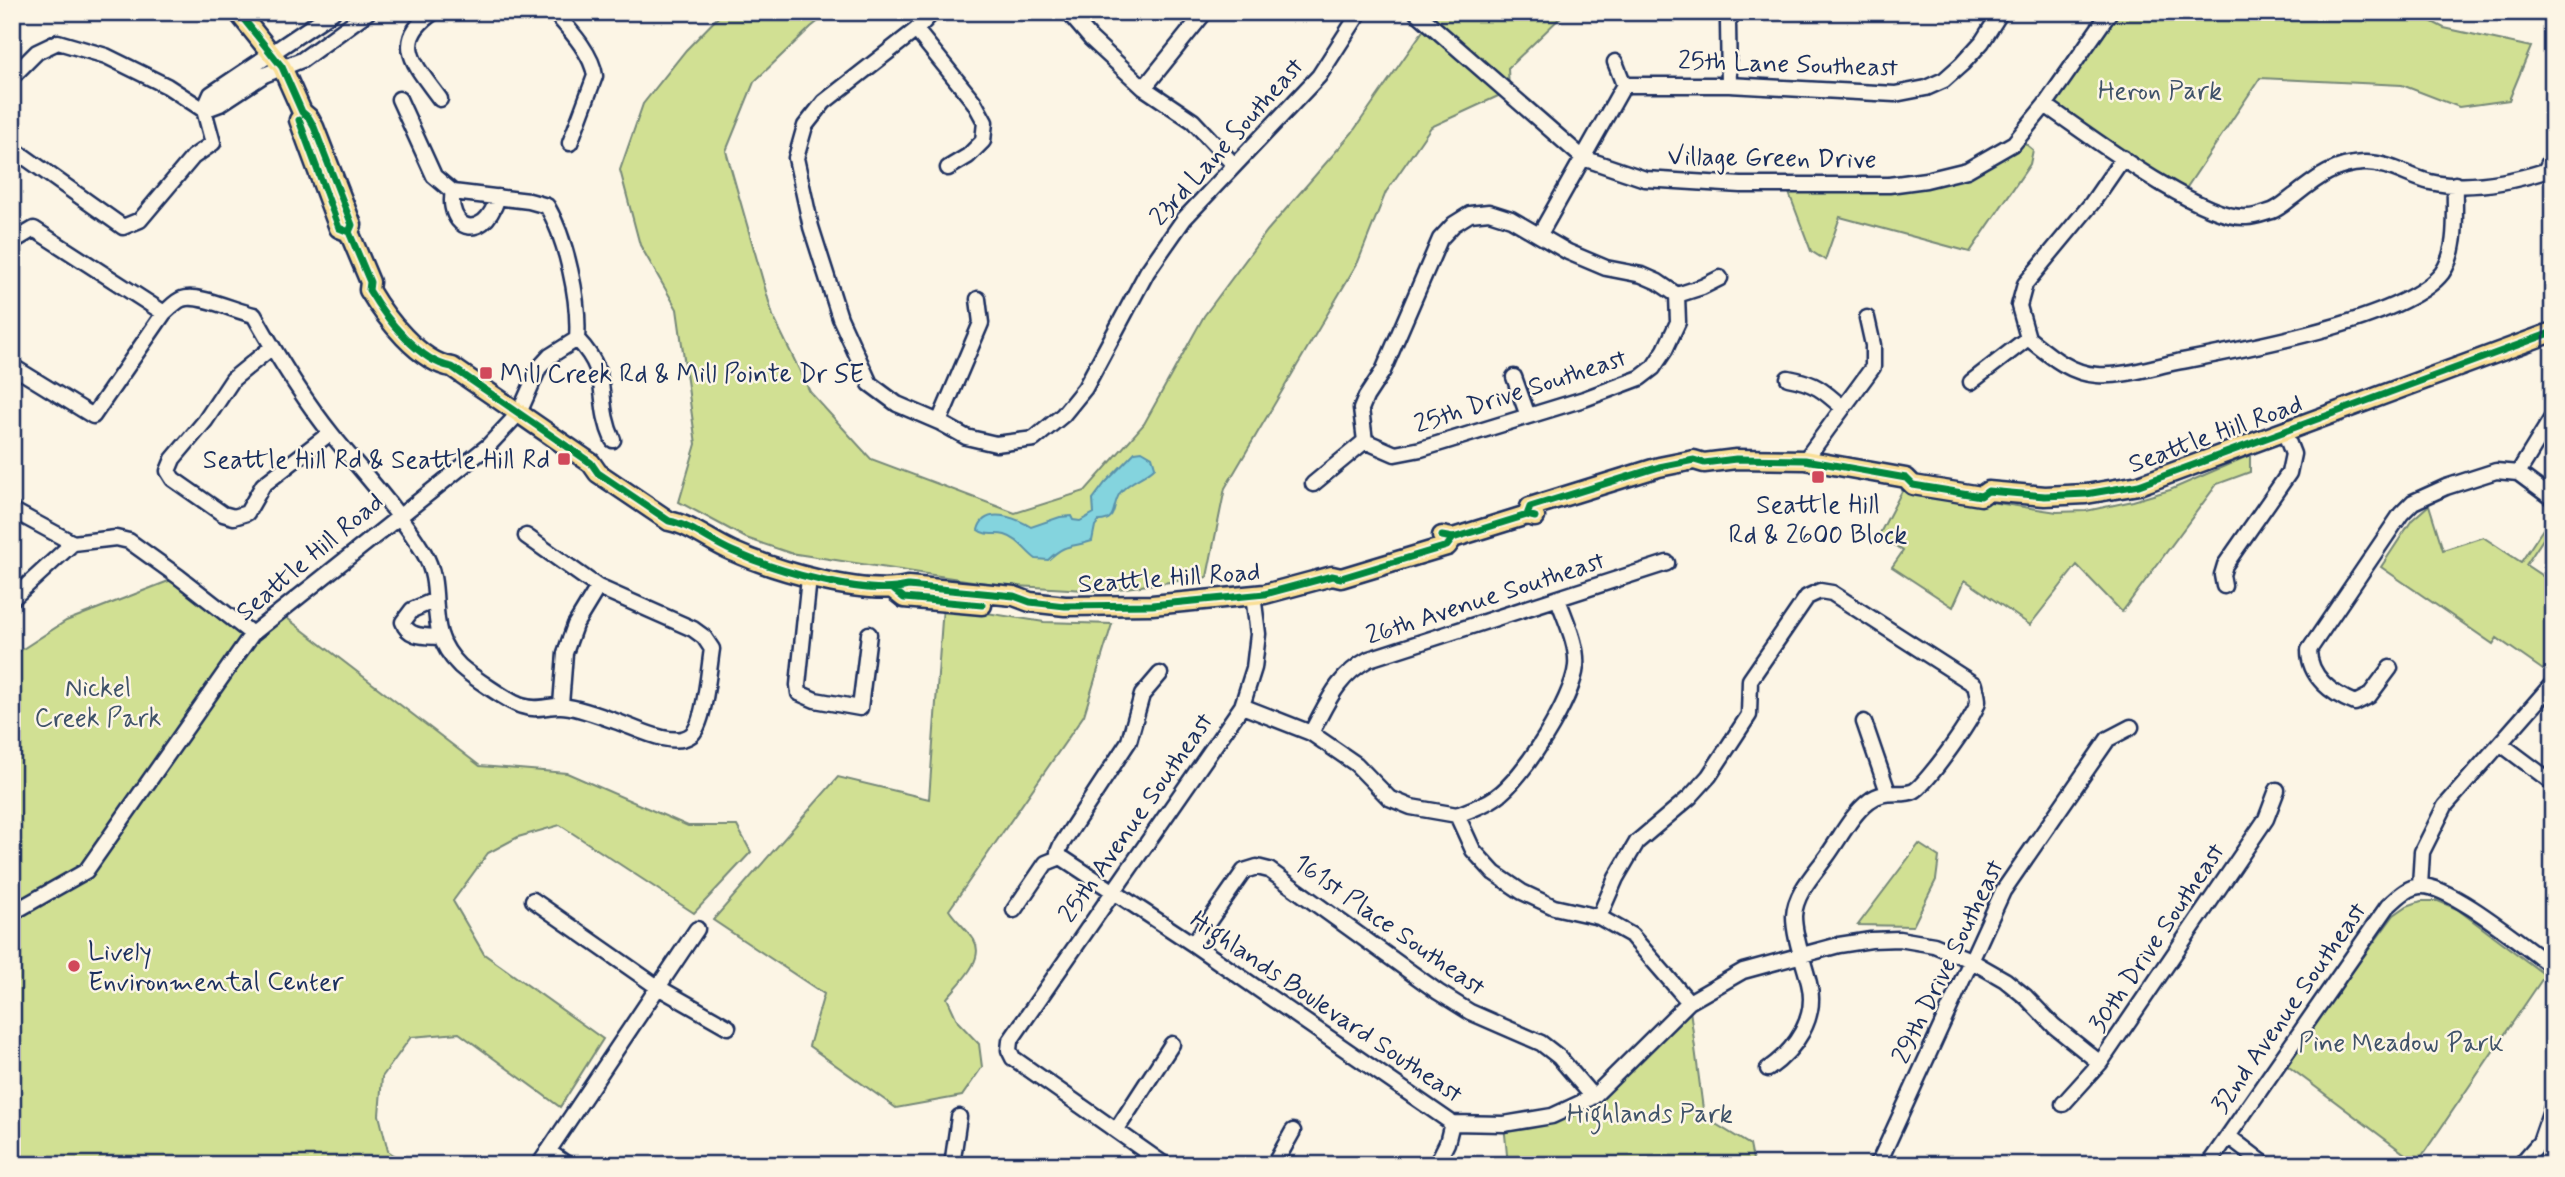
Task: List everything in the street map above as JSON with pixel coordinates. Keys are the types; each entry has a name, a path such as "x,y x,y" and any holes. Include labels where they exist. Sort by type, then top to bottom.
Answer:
{"main road":[{"path":"238,12 278,60 302,112 309,117 327,157 352,225 349,232 370,282 379,285 408,324 447,356 452,367 519,412"},
{"name":"Seattle Hill Road","path":"519,412 591,463 603,465 676,513 682,523 732,551 765,565 809,578 894,590 908,586 1014,596 1030,602 1065,606 1152,605 1253,595 1332,576 1337,569 1350,564 1443,536 1452,538 1527,515 1536,517 1695,470 1704,463 1737,458 1805,460 1906,478 1914,473 1980,484 1988,491 2045,496 2086,494 2139,485 2553,332"}],"street":[{"path":"204,110 220,104 264,75 333,12"},
{"path":"278,60 302,60 369,12"},
{"path":"554,12 594,66 595,76 570,143"},
{"path":"933,12 916,30 824,102 805,126 796,158 811,227 840,318 870,384 897,404 939,422 981,323 978,299"},
{"path":"1068,12 1091,39 1144,88 1194,121 1234,164"},
{"path":"1144,88 1205,12"},
{"name":"23rd Lane Southeast","path":"939,422 966,437 996,444 1034,439 1063,415 1085,387 1147,272 1184,219 1320,76 1360,12"},
{"name":"Village Green Drive","path":"1416,12 1583,158 1645,179 1741,185 1901,183 1967,170 2014,143 2045,105 2110,12"},
{"path":"1729,85 1728,23 1733,12"},
{"name":"25th Lane Southeast","path":"1624,85 1729,85 1895,94 1926,88 1944,80 1962,64 1982,42 2001,12"},
{"path":"421,14 408,46 411,58 440,99"},
{"path":"916,30 974,102 985,122 983,141 968,156 948,168"},
{"path":"12,77 37,52 58,42 106,55 167,86 204,110 213,143 193,157 140,220 123,227 12,148"},
{"path":"1540,234 1624,85 1615,62"},
{"path":"399,99 434,176 453,192 547,206 557,224 579,319 577,339"},
{"path":"2045,105 2181,196 2218,212 2245,218 2275,210 2320,174 2341,166 2367,163 2391,167 2431,182 2455,184 2549,176 2553,155"},
{"path":"2123,158 2092,203 2025,285 2019,306 2028,338 2071,368 2097,376 2123,373 2322,331 2406,300 2425,290 2442,272 2452,253 2455,184"},
{"path":"453,192 450,202 455,218 471,225 486,220 498,197"},
{"path":"1313,484 1365,441 1362,409 1366,397 1383,371 1440,239 1454,224 1470,214 1489,212 1511,219 1568,252 1606,268 1642,275 1676,295 1720,278"},
{"path":"12,242 34,229 164,313"},
{"name":"25th Drive Southeast","path":"1365,441 1395,454 1421,449 1640,378 1653,368 1678,322 1676,295"},
{"path":"12,366 93,416 164,313 180,299 197,296 254,315 272,347 330,433 399,515 432,571 436,624 445,648 460,666 520,706 541,709 561,705 615,720 667,740 691,735 699,723 712,649 704,637 693,629 598,587 526,536"},
{"path":"1805,460 1872,367 1873,345 1867,318"},
{"path":"1971,382 2028,338"},
{"path":"519,412 538,368 550,356 577,339"},
{"path":"577,339 592,354 600,370 605,422 613,440"},
{"path":"272,347 233,379 205,422 173,459 168,471 173,479 223,514 234,517 247,513 263,485 330,433"},
{"path":"1514,377 1528,416"},
{"path":"1788,379 1809,382 1823,389 1843,408"},
{"name":"Seattle Hill Road","path":"12,913 86,871 252,634 488,446 519,412"},
{"path":"2518,473 2553,416"},
{"path":"2224,586 2222,575 2225,565 2289,473 2293,454 2284,431"},
{"path":"2390,668 2369,696 2356,703 2336,695 2316,674 2309,662 2309,650 2401,514 2413,502 2446,487 2496,471 2518,473 2553,499"},
{"path":"12,510 73,543"},
{"path":"12,599 73,543 116,537 128,541 179,577 252,634"},
{"name":"26th Avenue Southeast","path":"1311,733 1339,681 1353,668 1369,659 1667,563"},
{"path":"809,578 799,693 814,700 860,708 870,634"},
{"path":"561,705 565,653 575,625 598,587"},
{"path":"1599,917 1616,878 1637,842 1690,797 1709,776 1749,715 1750,680 1807,597 1820,591 1832,593 1975,685 1979,702 1926,783 1912,793 1888,792 1869,800 1798,898 1794,916 1811,987 1810,1008 1802,1035 1785,1057 1768,1069"},
{"name":"25th Avenue Southeast","path":"1116,1129 1013,1059 1009,1050 1010,1041 1242,706 1254,668 1258,634 1253,595"},
{"path":"1242,706 1311,733 1356,764 1389,798 1411,807 1458,815 1495,798 1517,779 1570,689 1577,665 1559,599"},
{"path":"435,600 412,610 403,622 407,631 441,637"},
{"path":"1014,910 1046,863 1060,855 1129,741 1142,695 1160,674"},
{"path":"2553,683 2445,806 2432,827 2422,852 2420,886 2438,890 2457,899 2553,967"},
{"path":"1864,722 1888,792"},
{"name":"29th Drive Southeast","path":"1881,1163 2003,891 2108,739 2132,727"},
{"path":"2501,744 2553,783"},
{"name":"30th Drive Southeast","path":"2063,1104 2100,1063 2266,819 2277,790"},
{"path":"1458,815 1473,850 1494,873 1522,892 1554,908 1599,917 1631,935 1689,1002"},
{"name":"Highlands Boulevard Southeast","path":"1060,855 1452,1123 1504,1124 1552,1116 1593,1097 1689,1002 1743,971 1839,944 1899,939 1934,945 1970,960 2016,988 2054,1026 2100,1063"},
{"name":"161st Place Southeast","path":"1193,944 1244,871 1257,867 1269,870 1438,992 1470,1012 1541,1043 1559,1057 1593,1097"},
{"name":"32nd Avenue Southeast","path":"2208,1165 2388,906 2403,892 2420,886"},
{"path":"533,900 656,986 728,1027"},
{"path":"539,1165 656,986 697,929"},
{"path":"1165,1165 1116,1129 1172,1044"},
{"path":"2521,1165 2540,1142 2551,1110"},
{"path":"952,1165 959,1117"},
{"path":"1436,1165 1447,1143 1452,1123"},
{"path":"1274,1165 1293,1130"},
{"path":"2228,1136 2266,1165"},
{"path":"548,1152 568,1165"}],"green space":[{"path":"723,12 830,12 754,82 726,151 773,316 810,392 871,459 1015,513 1085,491 1144,424 1204,316 1267,231 1352,133 1436,12 1566,12 1508,68 1509,91 1431,127 1386,192 1358,262 1225,488 1207,577 1103,591 998,585 790,553 746,538 679,502 696,444 677,309 640,245 620,170 643,104 686,50"},
{"name":"Heron Park","path":"2110,12 2413,12 2444,28 2531,47 2509,100 2459,107 2402,85 2260,78 2181,196 2045,105"},
{"path":"2014,143 2027,145 2033,150 2030,164 1970,252 1840,217 1825,260 1811,251 1786,185 1926,180"},
{"path":"2250,455 2250,472 2217,484 2122,612 2077,565 2030,625 1965,580 1953,607 1892,567 1903,551 1879,535 1903,489 2057,512 2086,511 2170,490"},
{"path":"2429,505 2443,550 2483,537 2521,562 2553,514 2553,524 2526,565 2553,583 2553,658 2543,670 2497,638 2493,644 2381,567 2412,520"},
{"name":"Nickel Creek Park","path":"179,577 252,634 279,612 480,766 567,773 688,826 737,826 751,852 694,913 560,825 518,837 488,853 453,901 484,954 603,1039 560,1107 459,1033 411,1037 382,1077 379,1115 388,1151 408,1165 12,1165 12,656 66,621"},
{"path":"943,606 1044,622 1112,624 1084,715 949,910 974,940 977,948 974,963 947,998 958,1022 979,1044 982,1067 962,1096 896,1108 809,1046 824,994 713,920 838,777 929,799"},
{"path":"1919,844 1939,857 1936,880 1913,926 1858,925"},
{"name":"Pine Meadow Park","path":"2421,901 2438,901 2457,909 2545,975 2417,1163 2285,1064 2394,915"},
{"name":"Highlands Park","path":"1689,1002 1704,1117 1750,1145 1754,1165 1508,1165 1504,1124 1593,1097"}],"water":[{"path":"1142,451 1152,457 1155,467 1123,489 1117,498 1112,516 1099,521 1095,526 1092,541 1065,548 1048,560 1036,559 1010,537 978,530 981,522 993,516 1009,517 1031,527 1060,517 1071,516 1073,520 1080,521 1094,513 1093,499 1105,483 1135,452"}],"cycle path":[{"path":"238,12 282,67 302,112 314,127 352,225 349,232 370,282 369,290 404,337 427,357 452,367 591,463 598,473 669,521 685,526 732,551 771,566 844,585 868,588 908,586 1014,596 1030,602 1065,606 1152,605 1265,594 1332,576 1341,578 1447,546 1453,538"},
{"path":"299,120 339,228 349,232"},
{"path":"1527,515 1530,507 1659,467 1694,460 1704,463 1736,459 1805,460 1906,478 1913,485 1981,496 1988,491 2045,496 2086,494 2139,485 2553,332"},
{"path":"1442,536 1453,538 1527,515 1535,517"},
{"path":"894,590 904,598 982,605"}],"place":[{"name":"Mill Creek Rd & Mill Pointe Dr SE","path":"486,373"},
{"name":"Seattle Hill Rd & Seattle Hill Rd","path":"564,459"},
{"name":"Seattle Hill Rd & 2600 Block","path":"1818,477"},
{"name":"Lively Environmental Center","path":"74,966"}]}
